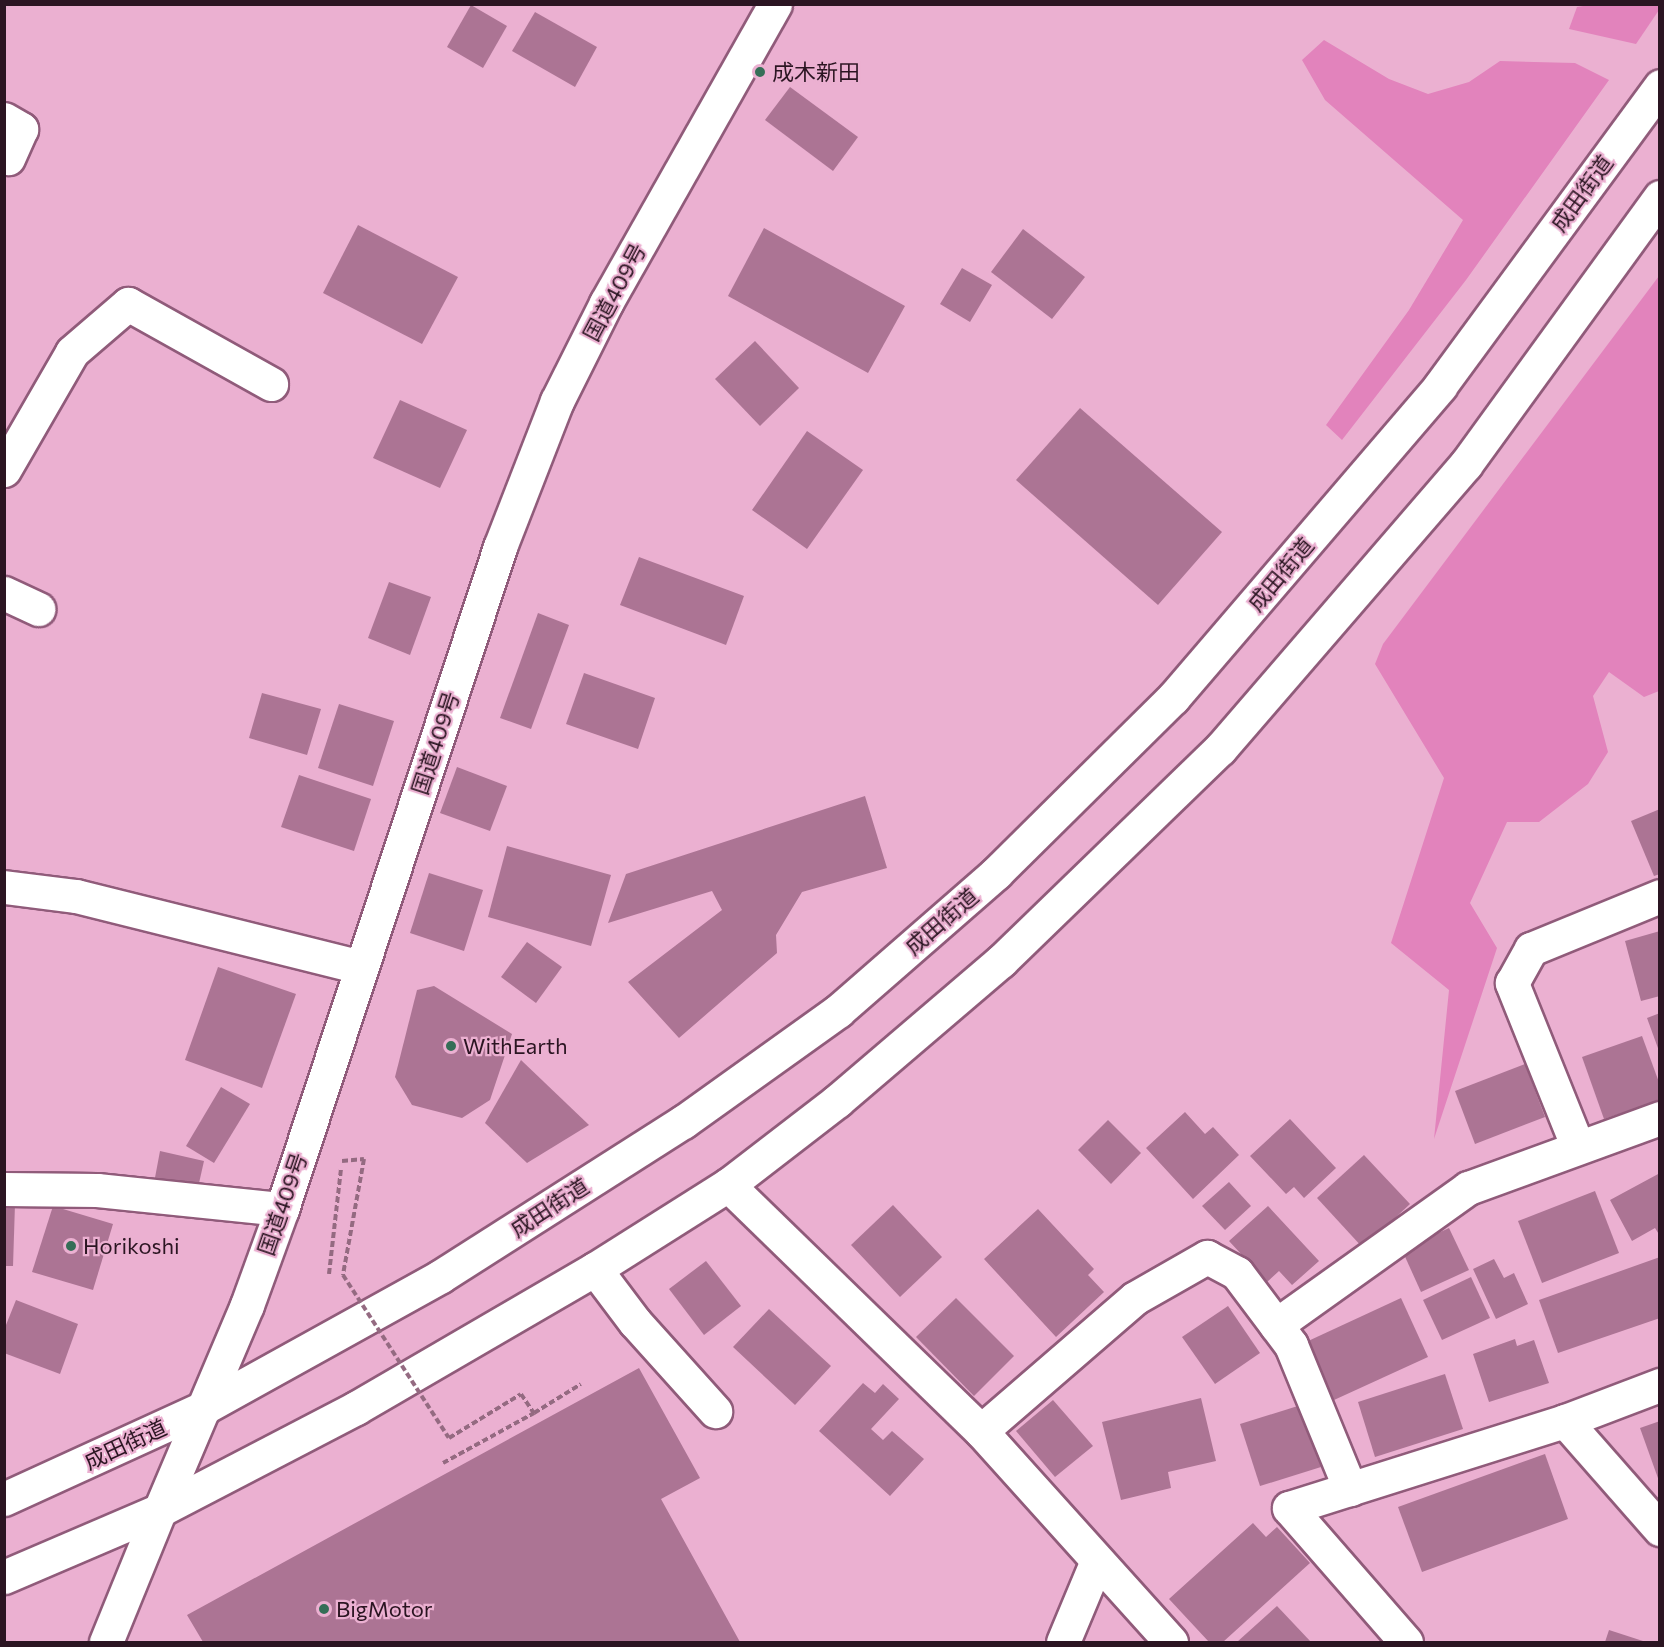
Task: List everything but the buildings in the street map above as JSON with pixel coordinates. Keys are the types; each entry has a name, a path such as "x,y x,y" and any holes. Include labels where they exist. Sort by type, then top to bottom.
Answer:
{"main road":[{"name":"国道409号","path":"106,1642 205,1407 282,1209 500,547 557,401 606,303 775,4"},
{"name":"成田街道","path":"4,1499 205,1407 441,1276 682,1122 838,1011 996,873 1173,698 1440,386 1659,86"},
{"path":"4,119 21,129 8,158"},
{"path":"4,1577 160,1510 356,1408 595,1269 728,1185 837,1101 1001,961 1220,748 1466,464 1659,196"},
{"path":"4,470 72,352 128,304 271,384"},
{"path":"4,593 39,609"},
{"path":"4,887 76,896 361,967"},
{"path":"1577,1145 1512,983 1531,949 1659,896"},
{"path":"1276,1325 1468,1188 1577,1145 1659,1118"},
{"path":"728,1185 981,1431 1096,1563 1171,1642"},
{"path":"4,1189 97,1190 282,1209"},
{"path":"981,1431 1135,1298 1207,1257 1237,1273 1291,1345 1350,1489"},
{"path":"595,1269 635,1322 715,1411"},
{"path":"1406,1642 1289,1508 1565,1421 1659,1386"},
{"path":"1565,1421 1659,1529"},
{"path":"1063,1642 1096,1563"}],"path":[{"path":"329,1274 342,1161 364,1159 343,1275 449,1438 521,1394 534,1413"},
{"path":"443,1463 534,1413 580,1384"}],"shaded area":[{"path":"1659,5 1659,10 1636,44 1569,29 1577,7"},
{"path":"1324,40 1389,79 1428,94 1469,82 1500,61 1575,63 1609,80 1466,280 1342,440 1326,425 1409,310 1463,220 1325,100 1302,60"},
{"path":"1659,276 1659,691 1644,697 1609,672 1593,696 1608,752 1588,784 1539,822 1507,822 1470,903 1497,948 1434,1139 1449,990 1391,943 1444,778 1375,664 1383,644"}],"place":[{"name":"成木新田","path":"760,72"},
{"name":"WithEarth","path":"451,1046"},
{"name":"Horikoshi","path":"71,1246"},
{"name":"BigMotor","path":"324,1609"}]}
